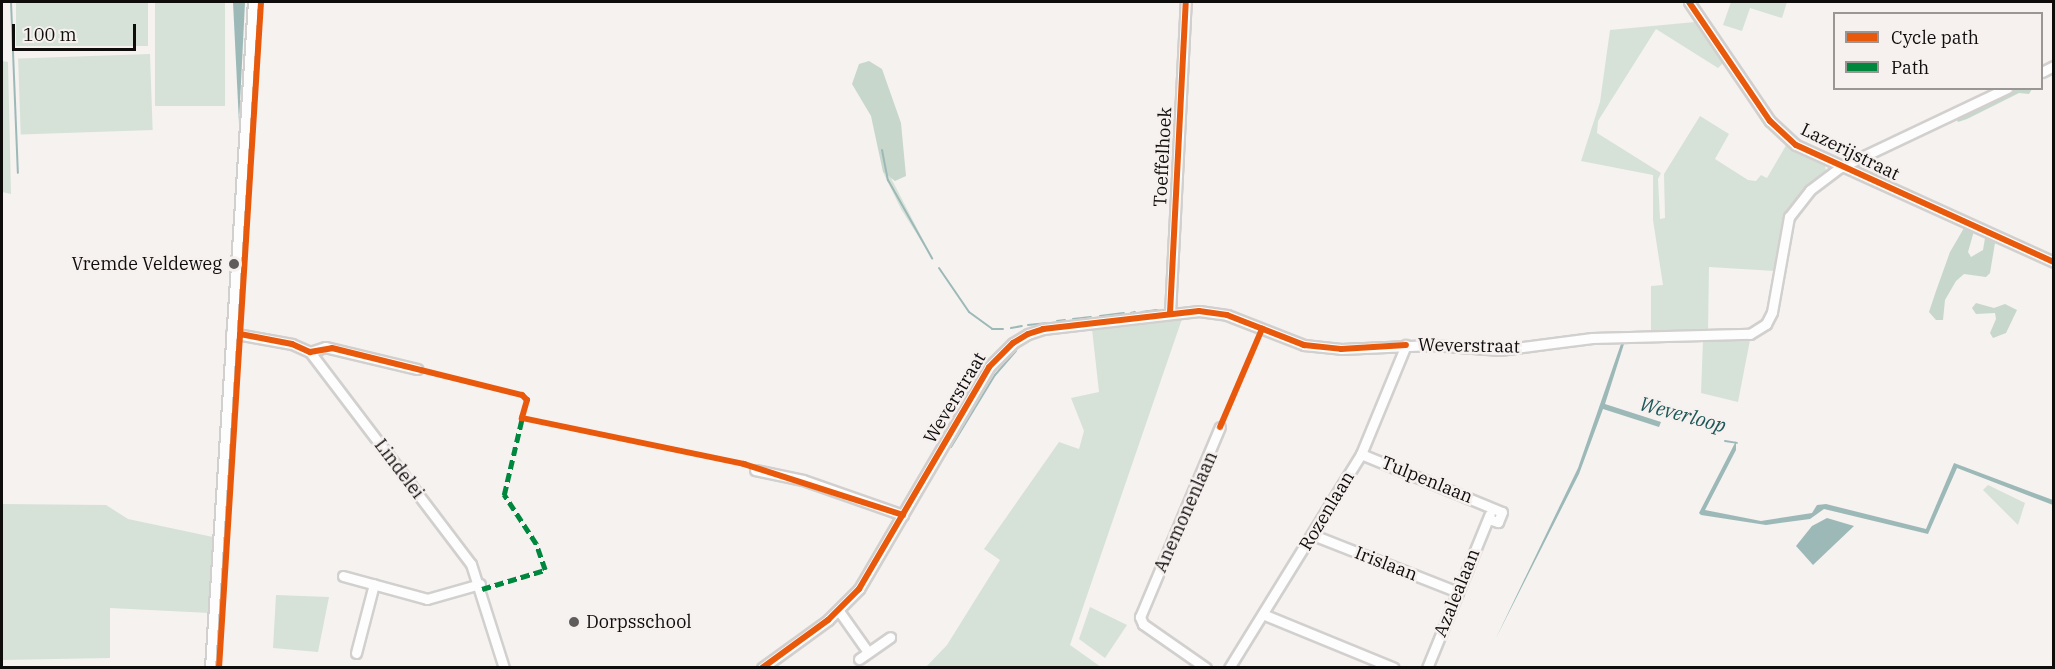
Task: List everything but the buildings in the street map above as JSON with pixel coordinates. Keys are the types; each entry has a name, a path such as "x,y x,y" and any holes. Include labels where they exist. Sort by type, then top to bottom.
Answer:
{"street":[{"path":"210,668 231,333 238,271 253,2"},
{"name":"Toeffelhoek","path":"1170,314 1186,2"},
{"name":"Lazerijstraat","path":"1689,2 1770,121 1804,150 2054,262"},
{"name":"Weverstraat","path":"762,667 839,611 859,589 989,367 1013,343 1043,329 1170,314 1214,312 1304,345 1341,349 1406,345 1500,350 1592,338 1742,335 1758,331 1772,312 1794,206 1841,167 2003,90"},
{"path":"231,333 292,344 310,352 325,347 417,369"},
{"name":"Rozenlaan","path":"1229,668 1264,615 1361,454 1406,345"},
{"name":"Lindelei","path":"310,352 471,564 480,584 504,668"},
{"name":"Anemonenlaan","path":"1206,668 1143,624 1140,617 1220,427"},
{"name":"Tulpenlaan","path":"1361,454 1493,506"},
{"path":"755,470 803,480 903,515"},
{"name":"Azalealaan","path":"1427,668 1488,519 1498,522 1502,512 1493,506"},
{"name":"Irislaan","path":"1313,535 1458,592"},
{"path":"343,576 427,599 480,584"},
{"path":"356,653 374,584"},
{"path":"839,611 868,652"},
{"path":"1264,615 1394,668"},
{"path":"859,659 890,637"}],"shaded area":[{"path":"16,2 148,2 148,46 16,46"},
{"path":"155,2 225,2 225,106 155,106"},
{"path":"1731,2 1787,2 1782,18 1750,8 1742,31 1723,25"},
{"path":"1695,22 1724,62 1718,68 1656,29 1598,121 1597,133 1661,173 1658,179 1660,219 1665,218 1664,174 1700,116 1729,134 1715,159 1748,180 1756,181 1761,175 1767,178 1788,142 1801,153 1825,163 1826,173 1789,207 1775,271 1709,267 1708,331 1651,332 1651,286 1663,285 1653,220 1653,175 1581,161 1600,102 1610,30"},
{"path":"150,54 153,130 21,135 18,59"},
{"path":"2,61 8,62 11,194 2,192"},
{"path":"883,172 891,178 934,261 901,209"},
{"path":"1183,316 1070,645 1101,667 925,668 947,645 1000,560 984,549 1059,442 1079,449 1084,431 1071,398 1099,392 1092,329"},
{"path":"1703,340 1750,340 1738,402 1701,393"},
{"path":"1988,485 2025,503 2018,525 1983,490"},
{"path":"2,504 106,505 128,519 213,537 210,613 110,608 110,658 2,660"},
{"path":"276,595 329,597 318,652 273,648"},
{"path":"1090,607 1127,625 1105,658 1079,639"}],"green space":[{"path":"869,61 882,69 901,123 906,176 895,181 883,172 871,116 852,84 859,64"},
{"path":"2011,90 2031,90 2029,94 2019,93 1967,119 1958,122 1955,116"},
{"path":"1970,227 1974,231 1968,252 1971,257 1983,250 1985,238 1995,243 1990,273 1986,277 1964,274 1956,281 1945,300 1943,320 1936,320 1929,312 1950,252 1964,228"},
{"path":"1976,303 1994,308 2005,304 2017,310 2006,333 1993,338 1990,333 1996,319 1995,313 1976,314 1972,308"}],"water":[{"path":"233,2 245,2 239,123"},
{"path":"1622,341 1624,344 1605,404 1661,422 1659,427 1603,409 1579,474 1496,638 1578,468"},
{"path":"1736,441 1736,450 1705,510 1761,521 1812,513 1817,505 1826,504 1926,529 1954,463 2053,500 2053,505 1957,468 1928,534 1824,509 1810,519 1766,525 1701,515 1699,513"},
{"path":"1827,518 1854,526 1813,565 1796,546 1812,526"}],"waterway":[{"path":"11,2 18,173"},
{"name":"Weverloop","path":"882,150 888,180 932,258"},
{"name":"Weverloop","path":"939,268 969,312 992,329 1003,329"},
{"name":"Weverloop","path":"1142,312 1157,310"},
{"name":"Weverloop","path":"1131,313 1135,312"},
{"name":"Weverloop","path":"1100,316 1124,313"},
{"name":"Weverloop","path":"1073,319 1091,317"},
{"name":"Weverloop","path":"1057,321 1065,320"},
{"name":"Weverloop","path":"1028,325 1048,323"},
{"name":"Weverloop","path":"1011,328 1022,326"},
{"path":"951,447 995,375 1016,351"},
{"name":"Weverloop","path":"1725,441 1737,443"}],"marked path":[{"path":"482,589 545,570 536,544 504,495 522,418"}],"cycle path":[{"path":"219,668 261,2"},
{"path":"1170,313 1186,2"},
{"path":"1689,2 1770,121 1796,145 2054,262"},
{"path":"762,668 828,620 859,589 989,367 1013,343 1028,334 1043,329 1199,311 1227,315 1304,345 1341,349 1406,345"},
{"path":"1220,427 1262,329"},
{"path":"240,334 292,344 310,352 332,348 522,395 527,400 522,418 744,464 903,515"}],"place":[{"name":"Vremde Veldeweg","path":"234,264"},
{"name":"Dorpsschool","path":"574,622"}]}
